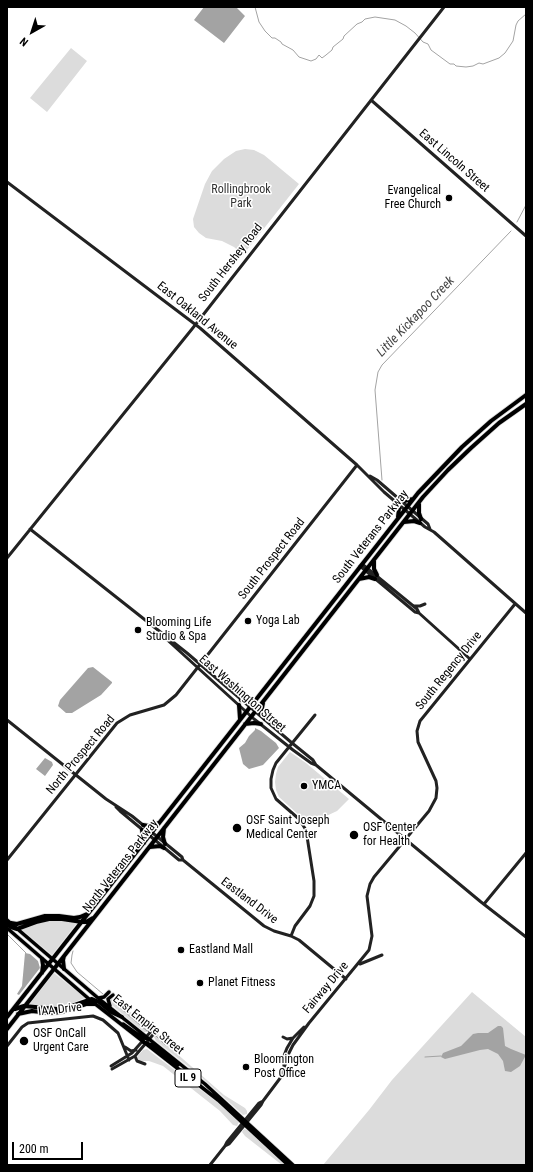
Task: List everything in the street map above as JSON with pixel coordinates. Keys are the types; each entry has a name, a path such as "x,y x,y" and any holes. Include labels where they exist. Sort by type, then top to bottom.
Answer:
{"highway":[{"name":"South Veterans Parkway","path":"250,708 413,499 462,446 496,417 526,396"},
{"name":"South Veterans Parkway","path":"251,716 419,503 448,470 499,423 526,404"},
{"path":"398,518 399,508 397,500 404,501 413,499"},
{"path":"404,523 421,521 419,503"},
{"path":"359,579 376,577 374,569 375,559"},
{"path":"242,700 249,702 258,697"},
{"path":"263,702 261,713 265,720"},
{"path":"239,705 240,720"},
{"name":"North Veterans Parkway","path":"7,1017 250,708"},
{"name":"North Veterans Parkway","path":"7,1029 251,716"},
{"path":"245,724 254,722 261,724"},
{"path":"144,843 142,827 159,823"},
{"path":"149,847 165,846 163,837 164,828"},
{"path":"8,922 17,924 52,916 77,918 89,912"},
{"path":"8,922 11,927 17,929 49,919 86,922 94,918"},
{"path":"64,969 63,960 65,955"},
{"path":"42,959 42,973"},
{"path":"12,1011 24,1006 57,1009 68,1007 89,999 96,1000 110,1012 122,1018"},
{"path":"18,1014 32,1011 49,1013 62,1012 86,1004 95,1004"}],"main road":[{"name":"South Hershey Road","path":"7,558 195,324 444,7"},
{"name":"East Lincoln Street","path":"370,100 526,236"},
{"name":"East Oakland Avenue","path":"7,182 195,324 367,474 375,483 421,521 428,524 430,529 526,613"},
{"name":"South Prospect Road","path":"199,666 357,466"},
{"name":"East Washington Street","path":"30,529 160,631 199,666 246,712 289,747 316,765 526,937"},
{"path":"361,565 417,609 419,613 470,659"},
{"path":"376,577 406,605 415,612 419,613"},
{"path":"402,597 406,605"},
{"path":"412,605 419,606 425,604"},
{"name":"South Regency Drive","path":"358,964 369,950 372,940 367,896 370,884 374,877 432,807 436,795 436,781 418,742 417,731 419,724 424,714 515,604"},
{"name":"East Washington Street","path":"199,666 292,742 313,760 316,765"},
{"name":"North Prospect Road","path":"7,860 119,721 130,714 154,708 168,702 176,695 199,666"},
{"path":"291,936 295,926 310,906 314,896 315,887 306,830 299,819 276,800 271,788 271,779 274,767 292,742 315,715"},
{"name":"Eastland Drive","path":"7,720 116,807 120,812 182,857 183,860 264,926 291,936 304,943 346,979"},
{"path":"484,904 526,853"},
{"name":"East Empire Street","path":"7,928 48,965 114,1020 189,1070 293,1165"},
{"name":"East Empire Street","path":"17,929 113,1010 146,1041 245,1122 288,1165"},
{"path":"358,964 382,956"},
{"name":"Fairway Drive","path":"210,1165 225,1146 229,1144 259,1103 263,1101 277,1084 285,1067 290,1050 309,1023 358,964"},
{"path":"98,998 104,997 111,993 108,1003 113,1010"},
{"name":"IAA Drive","path":"7,1046 22,1027 32,1022 89,1016 100,1018 118,1033 124,1046"},
{"path":"146,1022 150,1032"},
{"name":"Fairway Drive","path":"285,1067 283,1061 284,1054 294,1038 309,1023"},
{"path":"112,1067 128,1058 135,1056 155,1029 150,1032 146,1041 128,1058"},
{"path":"283,1037 287,1039 294,1038"},
{"path":"124,1046 131,1050 136,1050"},
{"path":"124,1046 128,1058"},
{"path":"135,1056 137,1061 144,1064"}],"green space":[{"path":"71,48 87,61 47,112 30,98"},
{"name":"Rollingbrook Park","path":"245,149 254,150 264,155 299,184 243,255 234,247 222,241 206,238 199,233 194,227 193,219 205,184 212,171 224,159 236,151"},
{"name":"YMCA","path":"290,752 306,763 349,799 337,811 307,825 301,817 279,797 276,790 276,774 278,767"},
{"path":"61,920 77,923 52,955 21,929 49,921"},
{"path":"54,973 85,998 59,1007 48,1008 29,1005"},
{"path":"472,992 526,1037 526,1165 323,1165 392,1080"},
{"path":"112,998 147,1026 149,1030 148,1032 144,1032 113,1006 109,999"},
{"path":"157,1034 162,1036 175,1052 224,1095 245,1108 247,1114 243,1115 199,1075 156,1041 154,1037"},
{"path":"147,1049 218,1103 239,1122 237,1126 233,1125 220,1111 163,1066 149,1061 139,1061 137,1057 143,1050"},
{"path":"244,1129 248,1130 285,1165 282,1165 245,1136 242,1132"}],"shaded area":[{"path":"204,7 236,7 245,16 224,43 194,20"},
{"path":"93,667 112,683 101,695 72,713 66,713 58,706 60,700 88,668"},
{"path":"255,728 276,743 279,748 263,765 249,769 243,764 239,748 245,743"},
{"path":"45,758 52,762 53,765 45,776 36,769"},
{"path":"25,953 30,954 38,961 40,968 19,995 17,994 22,986"},
{"path":"498,1026 503,1028 505,1046 526,1055 520,1066 511,1072 505,1071 503,1061 498,1054 488,1049 445,1059 441,1057 443,1053 461,1046 473,1034 488,1033"}],"waterway":[{"name":"Little Kickapoo Creek","path":"255,7 259,22 272,38 275,38 293,50 299,57 311,61 316,59 319,55 322,58 326,55 357,24 365,19 375,17 395,20 406,26 423,42 428,44 431,50 450,64 466,67 479,63 483,64 499,58 505,53 513,41 518,21 526,14"},
{"name":"Little Kickapoo Creek","path":"517,222 526,205"},
{"name":"Little Kickapoo Creek","path":"382,480 375,390 378,372 382,365 511,231"},
{"path":"7,934 26,953"},
{"path":"73,951 71,963 77,972 103,994"},
{"path":"111,1000 147,1031"},
{"path":"156,1036 165,1045"},
{"path":"425,1057 441,1056"}],"place":[{"name":"Evangelical Free Church","path":"449,198"},
{"name":"Yoga Lab","path":"248,621"},
{"name":"Blooming Life Studio & Spa","path":"138,630"},
{"name":"YMCA","path":"304,786"},
{"name":"OSF Saint Joseph Medical Center","path":"237,828"},
{"name":"OSF Center for Health","path":"354,835"},
{"name":"Eastland Mall","path":"181,950"},
{"name":"Planet Fitness","path":"200,983"},
{"name":"OSF OnCall Urgent Care","path":"24,1041"},
{"name":"Bloomington Post Office","path":"246,1067"}]}
